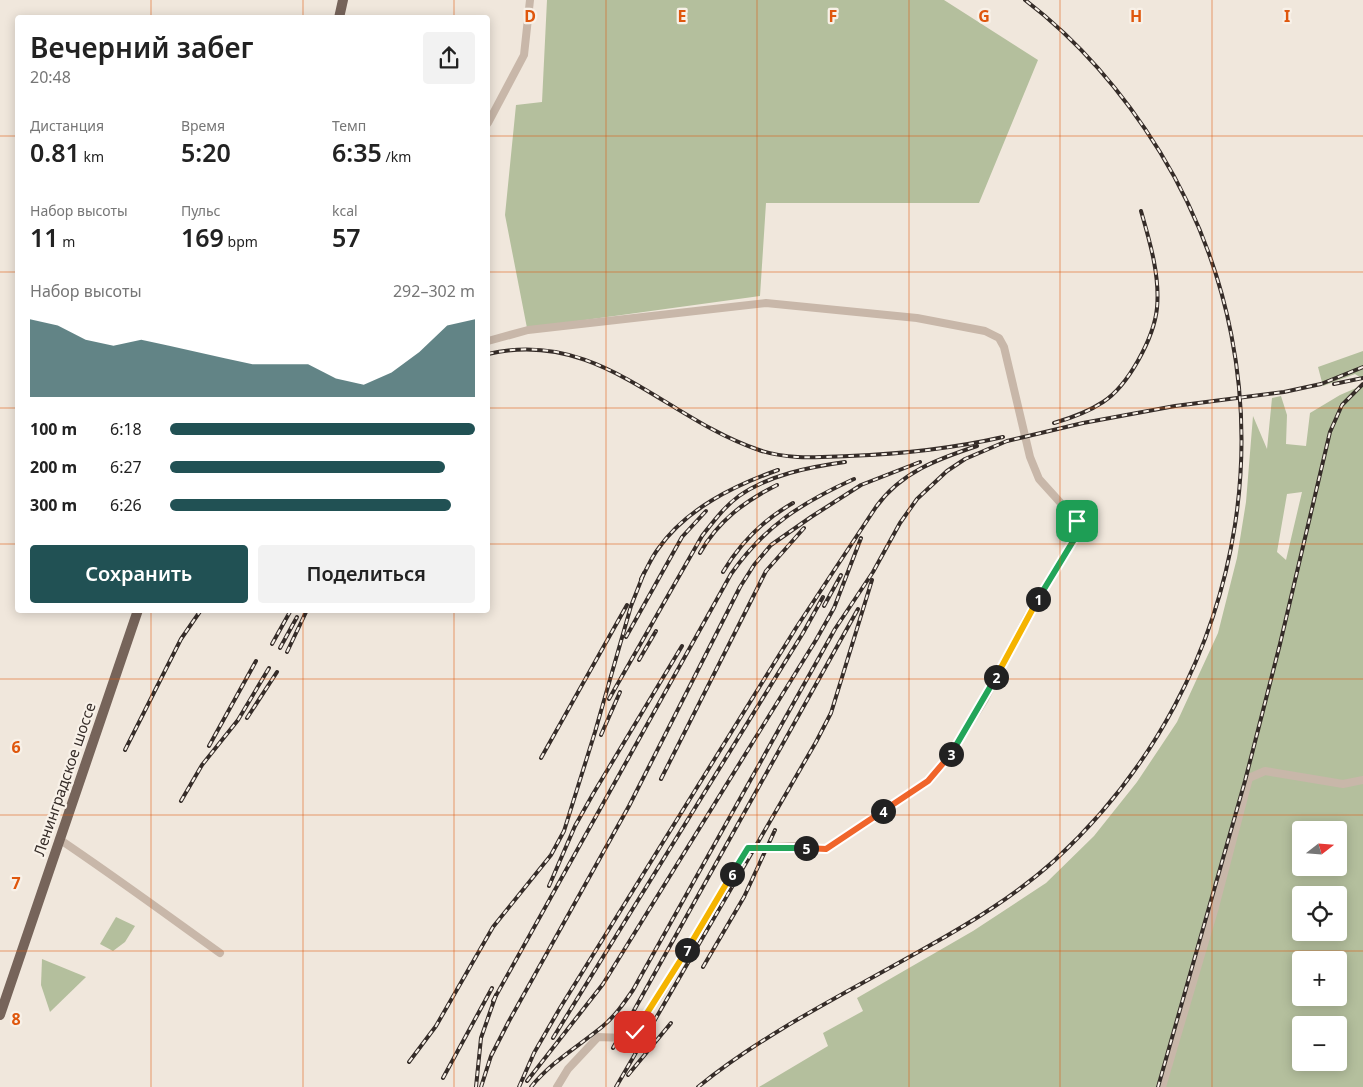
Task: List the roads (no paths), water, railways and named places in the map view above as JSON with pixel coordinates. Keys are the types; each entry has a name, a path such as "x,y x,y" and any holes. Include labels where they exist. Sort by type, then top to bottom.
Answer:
{"main road":[{"path":"340,15 343,0"},
{"name":"Ленинградское шоссе","path":"0,1015 137,613"}],"street":[{"path":"490,119 524,55 530,0"},
{"path":"490,340 528,330 766,302 917,318 985,331 999,338 1004,347 1030,457 1040,479 1077,521 1078,533 1027,618 985,699 947,759 928,781 826,849 795,846 748,848 660,995 635,1032 624,1038 598,1037 568,1069 556,1087"},
{"path":"1162,1087 1215,907 1249,778 1265,771 1343,784 1363,780"},
{"path":"59,839 102,867 160,912 220,953"}],"railway":[{"path":"698,1087 724,1067 780,1030 977,918 1025,885 1055,860 1122,787 1175,705 1213,617 1235,525 1241,430 1231,335 1204,242 1160,152 1116,89 1064,33 1025,0"},
{"path":"1054,423 1091,409 1112,395 1130,373 1151,333 1155,320 1158,296 1156,271 1141,211"},
{"path":"490,354 527,349 563,354 597,365 629,380 725,436 759,450 792,457 888,454 945,448 1003,437"},
{"path":"531,1087 556,1062 607,1022 633,990 835,629 873,572 900,523 917,499 947,471 965,459 1007,441 1083,423 1175,406 1284,392 1321,384 1363,367"},
{"path":"1334,384 1363,378"},
{"path":"1158,1087 1245,781 1280,644 1330,432 1342,405 1363,384"},
{"path":"519,1087 534,1053 560,1008 796,628 876,507 897,485 921,468 977,446"},
{"path":"609,699 702,536 728,505 739,496 776,477 817,466 845,462"},
{"path":"481,1087 491,1056 509,1021 629,806 740,587 754,565 771,545 861,485 920,462"},
{"path":"641,579 656,552 682,522 728,491 778,470"},
{"path":"493,1001 731,574 757,542 785,518 817,497 854,479"},
{"path":"700,553 715,531 733,513 777,485"},
{"path":"723,572 745,541 762,524 793,503"},
{"path":"626,637 682,537 706,511"},
{"path":"661,779 766,571 804,528"},
{"path":"527,1081 603,984 816,640 834,608 861,538"},
{"path":"409,1062 436,1026 493,927 551,855 564,831 631,606 644,573"},
{"path":"824,606 841,575"},
{"path":"616,1087 831,713 872,580"},
{"path":"553,1038 803,633 823,597"},
{"path":"541,758 627,605"},
{"path":"613,1048 858,609"},
{"path":"125,750 181,639 199,613"},
{"path":"272,644 289,613"},
{"path":"287,652 306,613"},
{"path":"280,648 297,617"},
{"path":"639,660 656,631"},
{"path":"549,886 575,826 682,646"},
{"path":"209,746 256,661"},
{"path":"181,801 202,765 238,720 269,668"},
{"path":"247,718 277,672"},
{"path":"601,735 620,692"},
{"path":"703,967 744,897 775,830"},
{"path":"443,1078 492,988"},
{"path":"476,1087 481,1038 496,995"},
{"path":"628,1075 671,1023"}]}
